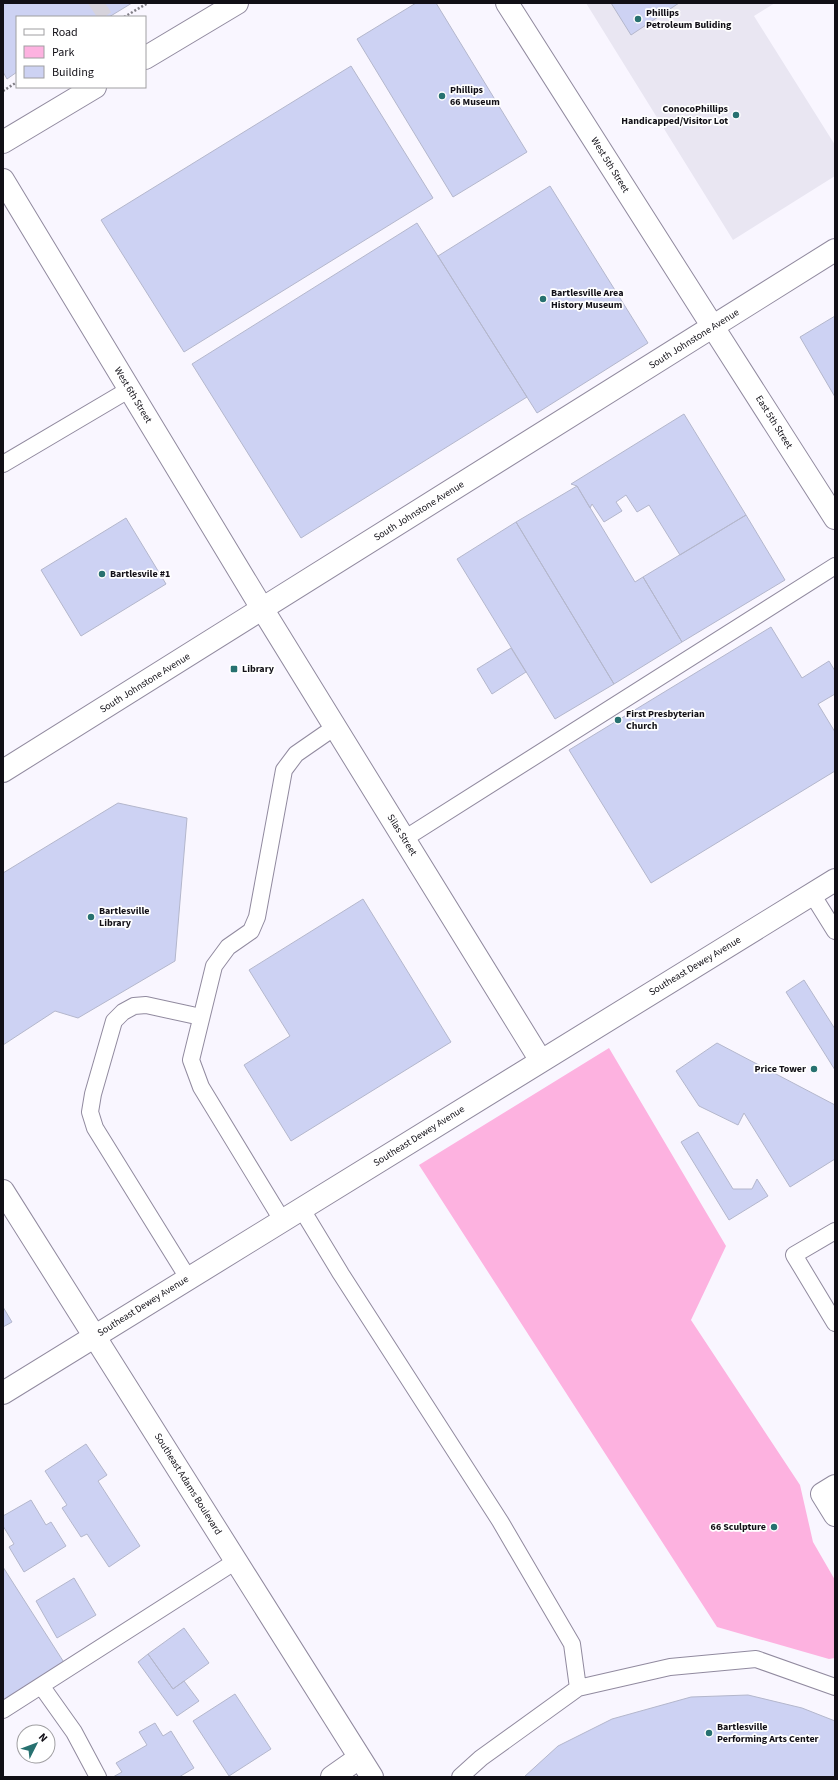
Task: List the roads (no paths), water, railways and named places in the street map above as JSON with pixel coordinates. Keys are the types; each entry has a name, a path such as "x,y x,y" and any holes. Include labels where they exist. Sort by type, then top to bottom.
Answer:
{"street":[{"path":"146,57 237,3"},
{"name":"West 5th Street","path":"508,3 714,327"},
{"path":"3,142 93,88"},
{"name":"West 6th Street","path":"3,180 263,610"},
{"name":"South Johnstone Avenue","path":"3,771 263,610 835,250"},
{"name":"East 5th Street","path":"714,327 835,518"},
{"name":"Silas Street","path":"263,610 541,1061"},
{"name":"Southeast Dewey Avenue","path":"3,1392 835,880"},
{"name":"Southeast Adams Boulevard","path":"3,1191 372,1777"},
{"path":"829,1490 835,1516"},
{"path":"332,1777 359,1758"}],"lane":[{"path":"3,464 130,389"},
{"path":"404,839 835,566"},
{"path":"282,1220 201,1087 191,1060 214,966 228,947 251,931 257,917 284,770 296,754 335,726"},
{"path":"812,894 835,932"},
{"path":"188,1278 95,1128 90,1112 93,1094 114,1022 122,1012 134,1006 146,1005 201,1017"},
{"path":"301,1208 341,1274 500,1521 572,1644 578,1688"},
{"path":"835,1231 794,1255 835,1323"},
{"path":"3,1710 236,1561"},
{"path":"460,1777 481,1758 578,1688 670,1667 756,1659 835,1686"},
{"path":"42,1686 74,1732 98,1777"}],"tunnel":[{"path":"93,11 105,3"}],"place":[{"name":"Phillips Petroleum Buliding","path":"638,19"},
{"name":"Phillips 66 Museum","path":"442,96"},
{"name":"ConocoPhillips Handicapped/Visitor Lot","path":"736,115"},
{"name":"Bartlesville Area History Museum","path":"543,299"},
{"name":"Bartlesvile #1","path":"102,574"},
{"name":"Library","path":"234,669"},
{"name":"First Presbyterian Church","path":"618,720"},
{"name":"Bartlesville Library","path":"91,917"},
{"name":"Price Tower","path":"814,1069"},
{"name":"66 Sculpture","path":"774,1527"},
{"name":"Bartlesville Performing Arts Center","path":"709,1733"}]}
